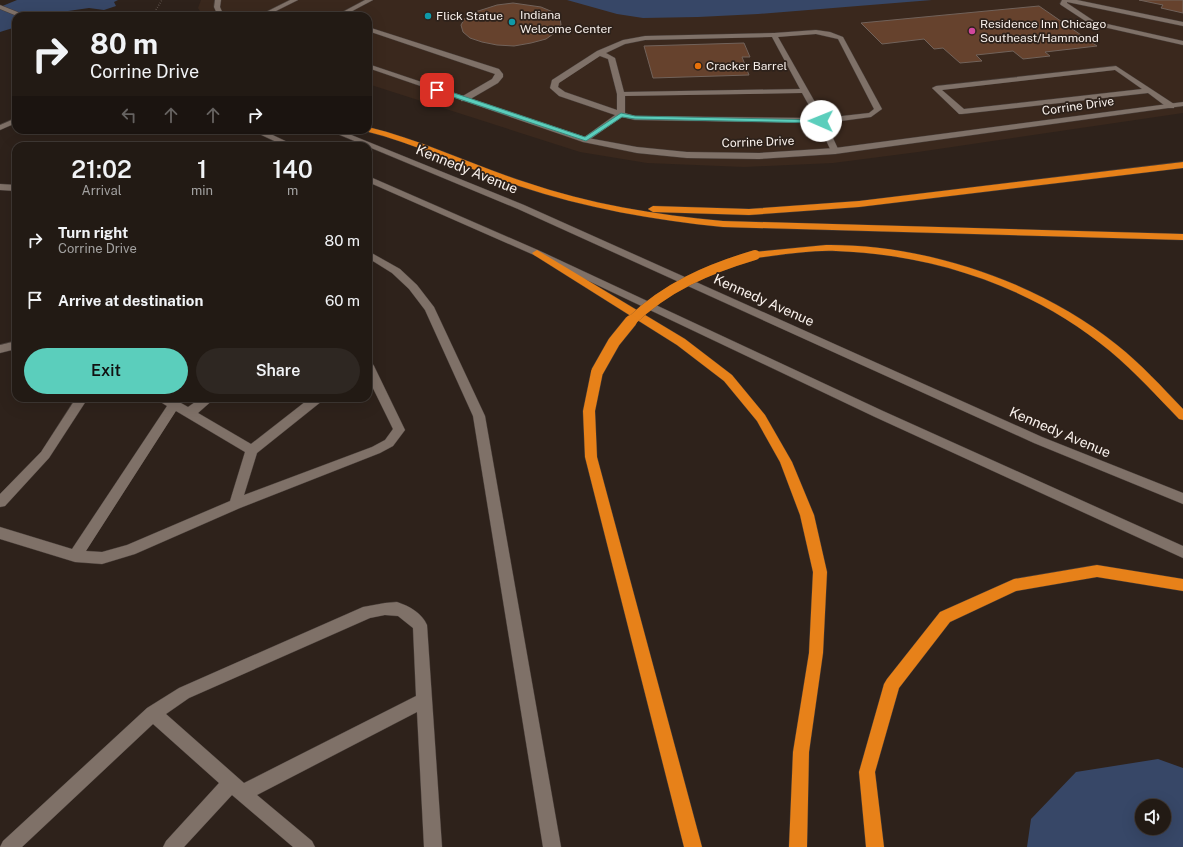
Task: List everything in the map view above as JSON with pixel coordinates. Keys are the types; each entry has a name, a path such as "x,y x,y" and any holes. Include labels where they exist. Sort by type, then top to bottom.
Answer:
{"highway":[{"path":"372,130 392,134 520,184 560,196 679,221 723,224 1183,237"},
{"path":"614,208 749,212 859,204 1183,165"},
{"path":"693,847 591,456 589,411 597,372 616,338 638,312 674,286 718,266 755,255 795,250 836,248 876,251 930,260 1018,289 1058,309 1102,338 1139,370 1183,416"},
{"path":"537,254 681,342 728,378 760,418 786,462 807,515 820,572 816,653 802,752 798,847"},
{"path":"875,847 867,772 892,684 945,617 1014,585 1097,571 1183,585"}],"main road":[{"path":"218,0 217,7 219,12"},
{"path":"269,12 295,0"},
{"path":"346,12 370,0"},
{"path":"1183,24 1067,0 1063,4 1092,23 1183,43"},
{"path":"0,7 13,12"},
{"path":"372,30 496,71 500,74 499,78 495,81 464,99"},
{"path":"816,32 830,34 841,38 878,109 871,115 821,121 635,118 562,94 554,88 555,82 600,52 623,42 645,38 774,35 816,32"},
{"path":"774,35 821,121 835,151"},
{"path":"600,52 612,58 621,94 621,114"},
{"name":"Corrine Drive","path":"372,67 586,140 637,150 687,155 759,156 835,151 1183,104"},
{"path":"1149,91 962,112 936,88 1116,68 1171,106"},
{"path":"621,94 804,90"},
{"path":"586,140 621,114"},
{"path":"0,128 12,122"},
{"path":"264,134 283,142"},
{"name":"Kennedy Avenue","path":"342,134 361,142"},
{"name":"Kennedy Avenue","path":"372,146 521,207 1038,440 1183,499"},
{"path":"372,181 537,254 879,414 1183,552"},
{"path":"0,187 12,188"},
{"path":"372,256 396,271 413,287 430,309 479,416 552,847"},
{"path":"0,349 12,346"},
{"path":"0,533 75,556 102,558 130,550 235,504 376,450 389,443 399,430 372,374"},
{"path":"0,502 45,456 79,402"},
{"path":"75,556 168,402"},
{"path":"171,402 252,450"},
{"path":"189,413 204,402"},
{"path":"235,504 252,450 313,402"},
{"path":"9,847 153,713 184,693 368,612 392,608 408,612 420,625 433,847"},
{"path":"172,847 237,788 424,700"},
{"path":"153,713 306,847"}],"path":[{"path":"154,12 162,0"}],"shaded area":[{"path":"201,0 1183,0 1183,113 833,163 744,167 647,163 580,152 372,85 372,12 200,12 198,8"}],"water":[{"path":"17,0 118,0 114,2 116,6 104,10 89,8 61,12 12,12 12,28 0,32 0,7"},
{"path":"567,0 932,0 758,14 643,18 617,14"},
{"path":"1158,759 1183,768 1183,847 1027,847 1031,819 1076,772"}],"building":[{"path":"1139,0 1183,0 1183,13 1161,8 1163,5"},
{"name":"Indiana Welcome Center","path":"513,3 541,7 553,12 560,18 561,25 556,32 546,39 514,46 482,42 470,38 463,32 461,25 465,18 472,13 497,5"},
{"name":"Residence Inn Chicago Southeast/Hammond","path":"1039,6 1097,46 1045,52 1050,56 1023,59 1013,51 976,55 982,61 960,63 943,48 934,49 924,39 882,44 861,23"},
{"name":"Cracker Barrel","path":"744,43 750,57 742,57 749,75 653,78 644,46"}],"place":[{"name":"Flick Statue","path":"428,16"},
{"name":"Indiana Welcome Center","path":"512,22"},
{"name":"Residence Inn Chicago Southeast/Hammond","path":"972,31"},
{"name":"Cracker Barrel","path":"698,66"}],"route":[{"path":"437,90 586,140 621,114 635,118 821,121"}]}
